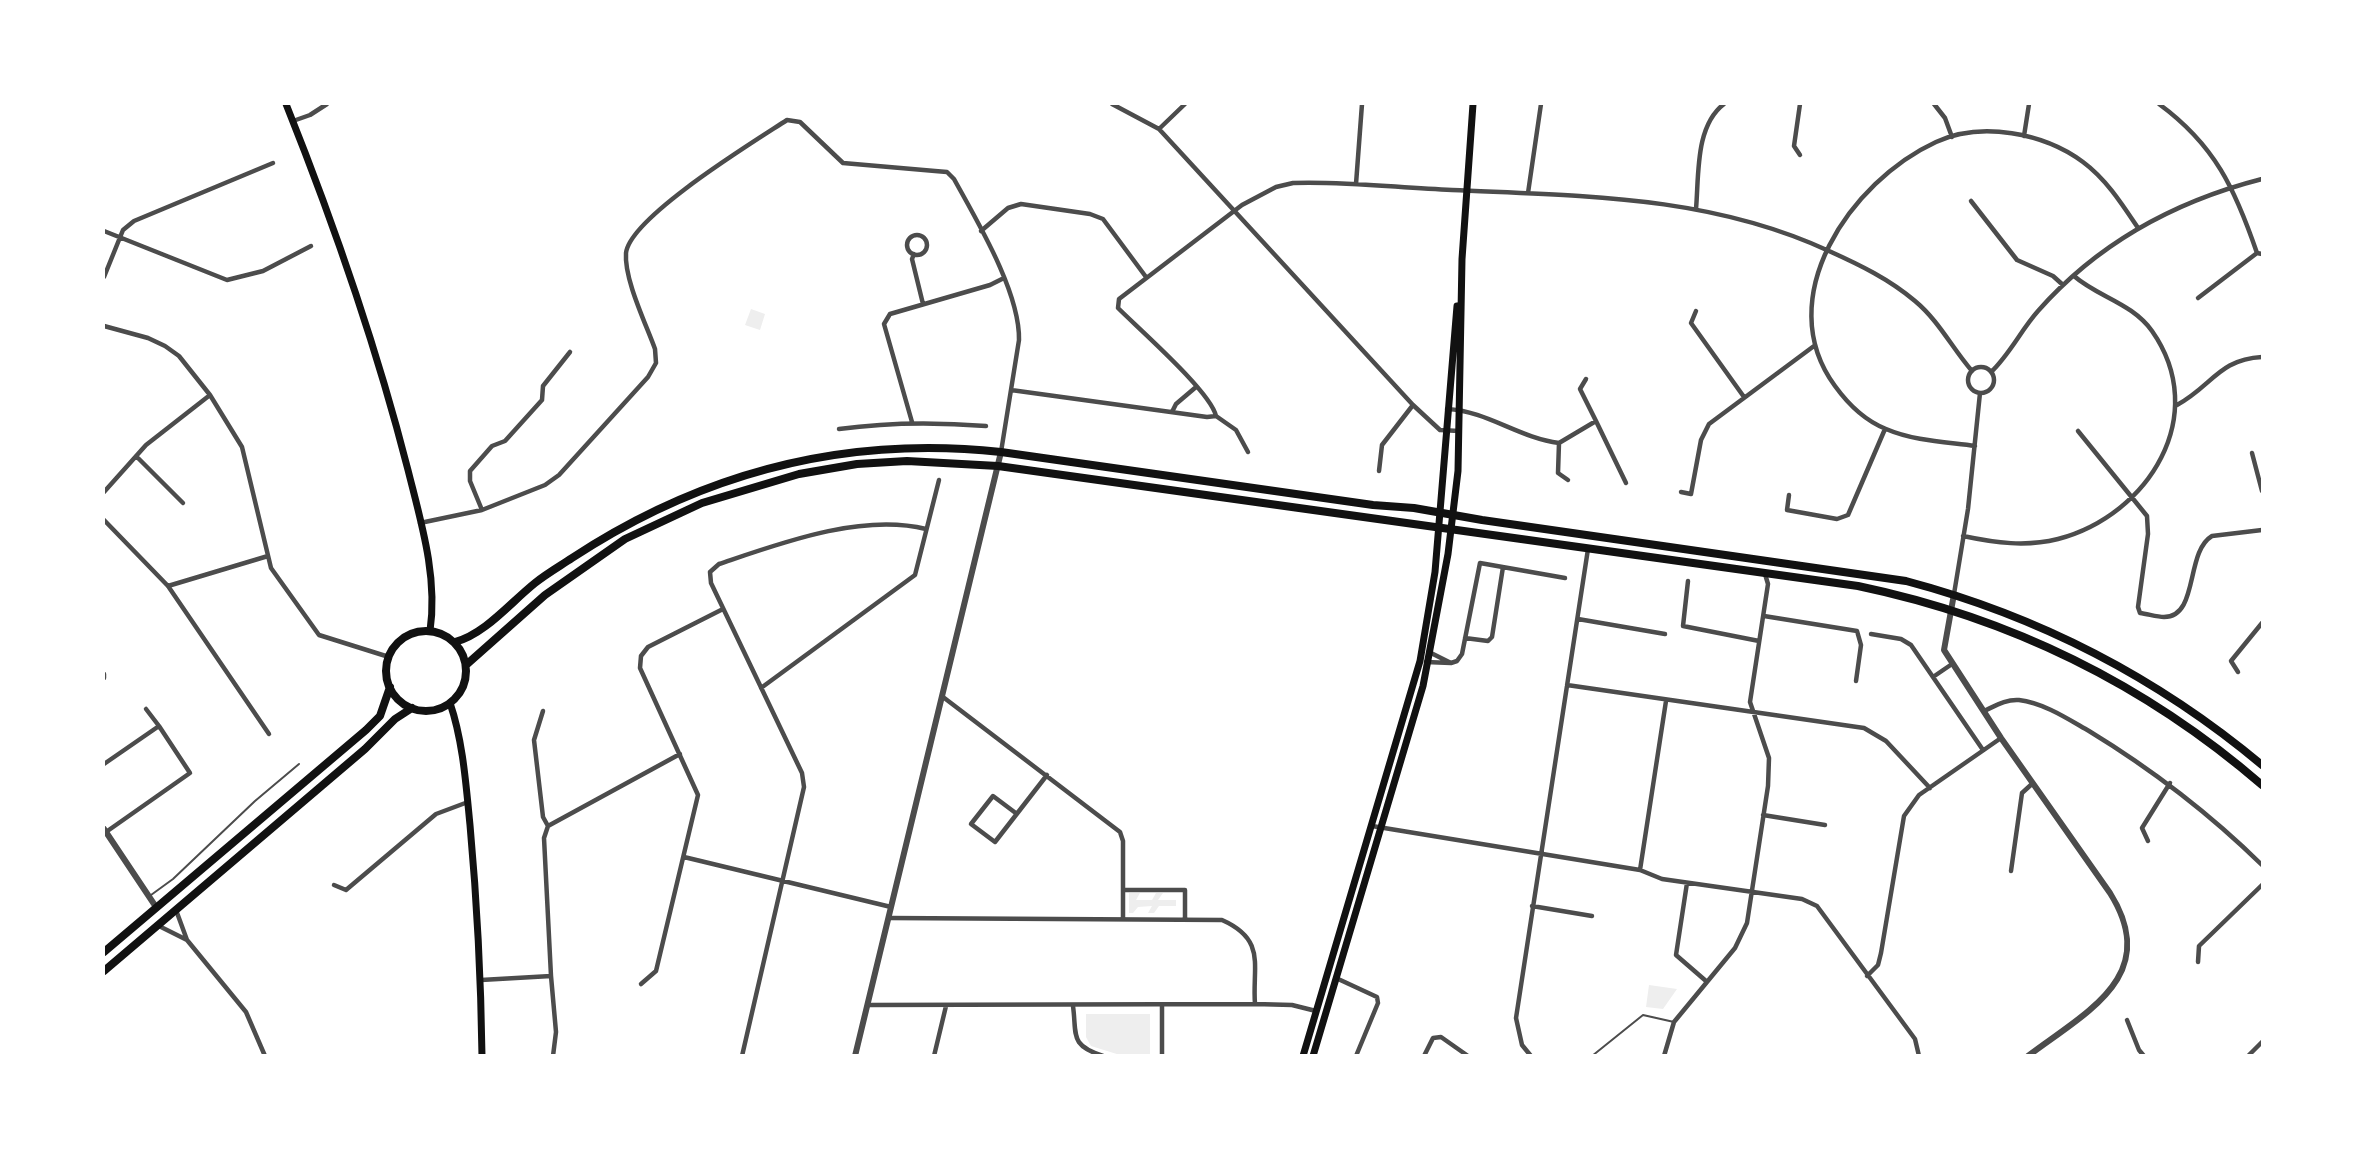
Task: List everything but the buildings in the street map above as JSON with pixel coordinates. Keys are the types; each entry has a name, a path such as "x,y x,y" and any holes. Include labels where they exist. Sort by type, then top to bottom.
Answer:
{"main road":[{"path":"286,104 352,276 393,412 420,523 433,593 430,631"},
{"path":"1313,1056 1431,653 1452,522 1459,431 1462,259 1473,104"},
{"path":"1303,1056 1414,683 1425,636 1435,572 1447,409 1462,259"},
{"path":"454,642 471,636 536,582 620,527 697,490 792,462 855,451 943,447 1001,452 1425,510 1439,519 1452,522 1470,531 1858,586 1952,609 2060,652 2129,687 2186,724 2262,785"},
{"path":"466,665 545,595 616,545 702,503 799,474 857,464 917,461 998,466 1439,519 1845,570 1906,581 1954,594 2067,638 2130,671 2189,709 2262,765"},
{"path":"430,631 443,634 454,642 462,653 466,665 464,686 450,703 438,709 425,711 403,703 390,687 387,672 389,657 395,646 405,637 430,631"},
{"path":"104,952 366,730 380,717 390,687"},
{"path":"450,703 456,718 468,802 481,980 482,1056"},
{"path":"104,971 364,749 395,718 412,708"}],"street":[{"path":"293,121 310,115 327,104"},
{"path":"1112,104 1159,129 1413,405 1440,430 1459,431"},
{"path":"1159,129 1185,104"},
{"path":"1356,184 1362,104"},
{"path":"1528,193 1541,104"},
{"path":"1696,209 1706,128 1717,109 1724,104"},
{"path":"1800,104 1794,146 1800,155"},
{"path":"1934,104 1945,118 1952,136"},
{"path":"2024,136 2029,104"},
{"path":"2159,104 2202,141 2232,186 2260,254 2198,298"},
{"path":"420,523 482,510 545,485 559,475 648,377 656,363 655,349 626,266 626,250 636,235 654,216 708,171 787,120 800,122 843,163 947,172 954,179 1004,278 1019,321 1011,390 998,466 855,1056"},
{"path":"1976,446 1906,436 1885,429 1860,413 1828,377 1815,346 1811,306 1820,264 1853,208 1871,188 1911,156 1936,142 1952,136 1994,133 2024,136 2054,144 2085,163 2104,181 2138,228"},
{"path":"104,277 118,239 123,230 134,221 273,163"},
{"path":"1991,372 1982,367 1972,371 1968,378 1970,386 1980,393 1988,391 1993,384 1991,372 2033,317 2063,285 2095,257 2138,228 2166,213 2232,186 2262,179"},
{"path":"1216,416 1214,407 1196,387 1118,308 1119,299 1234,211 1260,194 1293,183 1356,184 1642,201 1755,221 1873,271 1917,302 1940,325 1972,371"},
{"path":"1971,201 2017,260 2053,276 2063,285"},
{"path":"981,231 1008,208 1021,204 1089,214 1103,219 1146,277"},
{"path":"104,231 118,239 227,280 263,271 311,246"},
{"path":"920,236 927,242 927,249 920,255 914,254 909,250 908,244 911,238 920,236"},
{"path":"914,254 912,259 923,304"},
{"path":"1963,536 2008,544 2038,543 2059,539 2097,523 2131,497 2146,480 2174,428 2177,405 2169,365 2151,329 2126,307 2083,284 2074,276"},
{"path":"912,422 884,324 890,314 990,285 1004,278"},
{"path":"1696,311 1691,323 1744,397"},
{"path":"104,326 141,336 165,346 178,356 210,395 242,447 271,568 319,635 389,657"},
{"path":"1681,492 1691,494 1703,431 1744,397 1815,346"},
{"path":"482,510 470,481 470,471 492,446 505,441 542,400 543,386 570,352"},
{"path":"2177,405 2193,396 2222,369 2246,358 2262,357"},
{"path":"1586,379 1580,389 1626,483"},
{"path":"1172,412 1176,404 1196,387"},
{"path":"1011,390 1207,417 1216,416 1236,430 1248,452"},
{"path":"1980,393 1976,446 1944,650 2001,738 2122,912 2128,932 2128,953 2122,973 2108,992 2028,1056"},
{"path":"104,492 136,456 210,395"},
{"path":"1379,471 1382,445 1413,405"},
{"path":"1447,409 1471,411 1513,430 1559,443 1596,421"},
{"path":"839,429 912,422 986,426"},
{"path":"1789,495 1787,510 1837,519 1848,515 1885,429"},
{"path":"2078,431 2146,516 2148,524 2138,607 2140,613 2165,617 2174,615 2187,599 2198,552 2205,540 2212,536 2262,530"},
{"path":"1559,443 1558,473 1568,480"},
{"path":"2252,453 2259,472 2262,491"},
{"path":"136,456 183,503"},
{"path":"761,687 915,575 939,480"},
{"path":"104,520 168,586 269,734"},
{"path":"742,1056 804,787 802,773 723,609 711,582 710,572 719,564 820,533 905,524 926,529"},
{"path":"1531,1056 1522,1044 1516,1018 1588,548"},
{"path":"168,586 268,556"},
{"path":"1425,636 1428,644 1426,662 1451,663 1457,661 1462,654 1479,564 1566,578"},
{"path":"1465,638 1488,641 1492,637 1503,567"},
{"path":"1664,1056 1674,1022 1744,934 1763,815 1769,758 1750,702 1769,580 1765,574"},
{"path":"1688,581 1682,619 1685,627 1759,641"},
{"path":"641,984 656,971 698,795 640,668 641,656 648,647 723,609"},
{"path":"1764,616 1857,631 1861,645 1856,681"},
{"path":"1578,620 1665,634"},
{"path":"2238,672 2231,661 2262,623"},
{"path":"1871,634 1906,641 1983,750"},
{"path":"1431,653 1451,663"},
{"path":"1933,677 1952,664"},
{"path":"1567,686 1864,728 1886,741 1930,788"},
{"path":"943,697 1120,832 1123,841 1123,918"},
{"path":"1984,711 2004,702 2018,700 2038,705 2073,722 2170,783 2231,834 2262,865"},
{"path":"1640,870 1666,701"},
{"path":"146,709 190,773 105,831 151,896 156,907"},
{"path":"543,711 534,740 543,817 548,826"},
{"path":"104,764 159,726"},
{"path":"1867,976 1878,965 1881,953 1904,816 1920,795 2001,738"},
{"path":"553,1056 556,1032 544,838 548,826 680,754"},
{"path":"1017,814 993,796 971,824 995,842 1017,814 1047,775"},
{"path":"2011,871 2022,794 2033,783"},
{"path":"2148,841 2142,828 2170,783"},
{"path":"334,885 346,890 436,814 468,802"},
{"path":"1763,815 1825,825"},
{"path":"1372,826 1640,870 1662,879 1802,899 1816,906 1915,1039 1919,1056"},
{"path":"684,857 891,908"},
{"path":"1687,883 1676,955 1706,981"},
{"path":"2198,962 2199,946 2262,885"},
{"path":"1124,890 1185,890 1185,920"},
{"path":"1532,906 1592,916"},
{"path":"176,910 186,940 246,1012 265,1056"},
{"path":"889,918 1222,920 1236,926 1246,934 1254,947 1256,1004"},
{"path":"157,925 186,940"},
{"path":"481,980 551,976"},
{"path":"1336,978 1377,997 1378,1003 1356,1056"},
{"path":"868,1005 1256,1004 1292,1005 1316,1011"},
{"path":"934,1056 946,1006"},
{"path":"1073,1006 1073,1029 1076,1040 1086,1049 1103,1056"},
{"path":"1162,1006 1162,1056"},
{"path":"2127,1020 2139,1050 2144,1056"},
{"path":"1424,1056 1432,1038 1441,1036 1468,1056"},
{"path":"2248,1056 2262,1042"}],"lane":[{"path":"151,896 173,879 255,801 299,764"},
{"path":"1592,1056 1643,1015 1674,1022"}],"shaded area":[{"path":"751,309 765,314 760,330 745,325"},
{"path":"1129,893 1140,893 1136,900 1152,900 1156,893 1163,893 1158,900 1176,900 1176,906 1159,906 1154,913 1148,913 1152,906 1138,907 1133,913 1129,913"},
{"path":"1649,985 1677,989 1663,1009 1646,1007"},
{"path":"1086,1014 1150,1014 1150,1055 1120,1055 1091,1046 1086,1037"}]}
